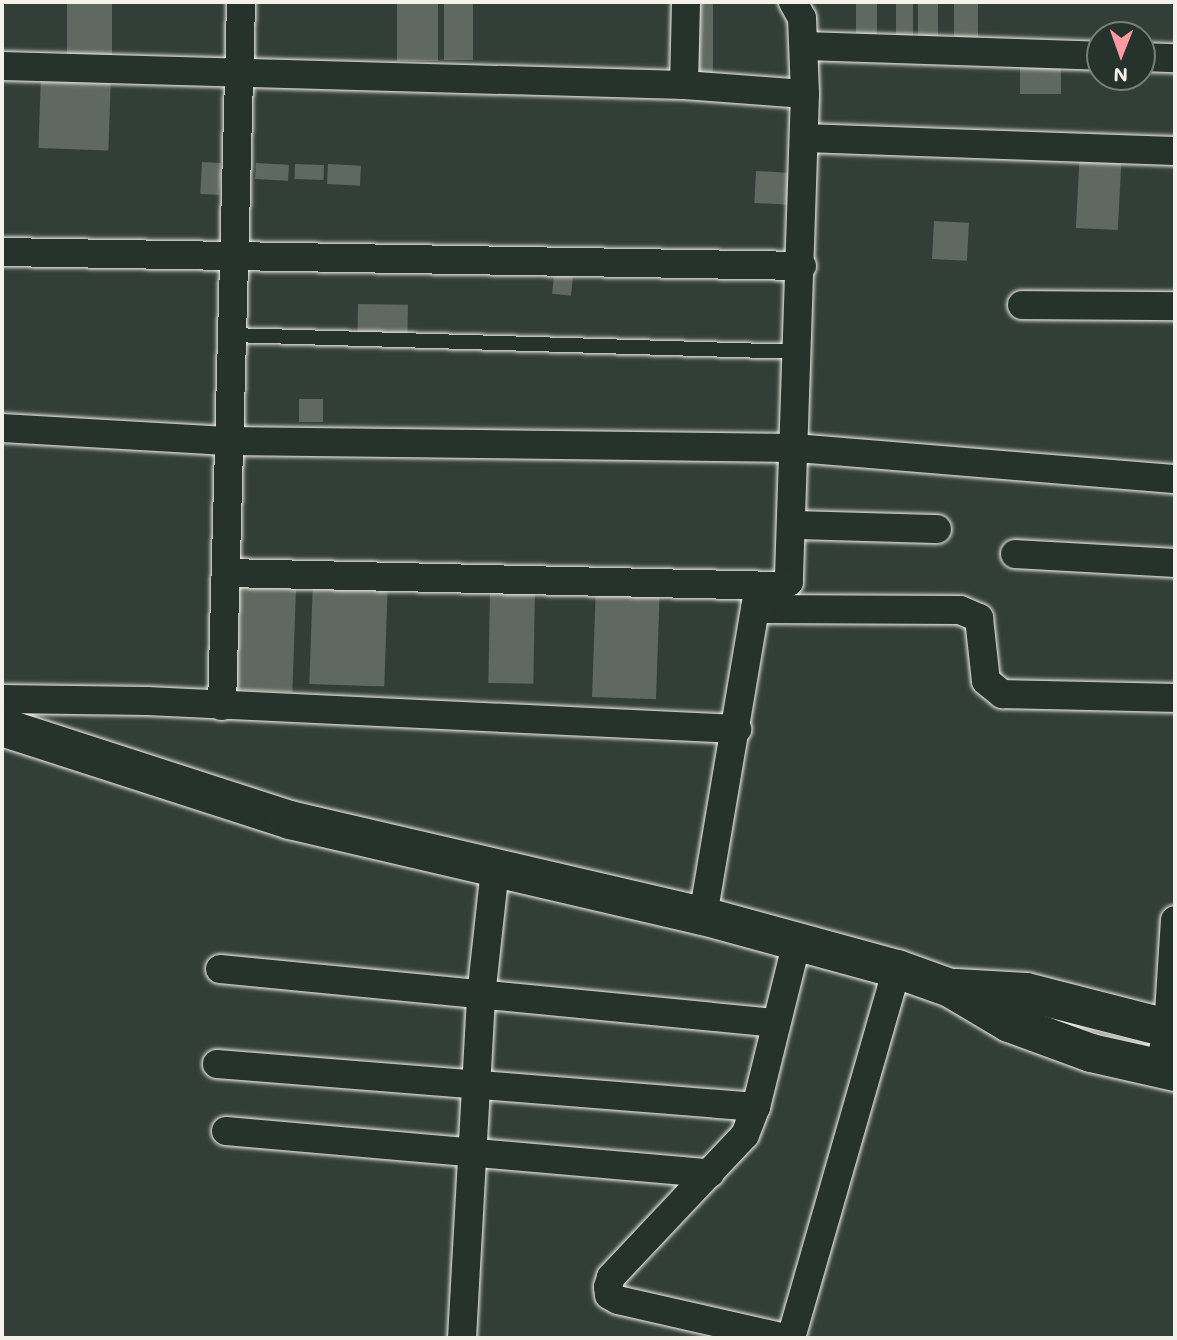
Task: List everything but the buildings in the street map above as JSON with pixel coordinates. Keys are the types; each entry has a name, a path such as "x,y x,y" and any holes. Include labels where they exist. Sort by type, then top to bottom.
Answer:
{"street":[{"path":"222,706 227,440 241,2"},
{"path":"684,85 686,2"},
{"path":"757,598 789,582 793,525 802,266 805,46 802,18 793,2"},
{"path":"805,46 1086,56"},
{"path":"1156,57 1175,58"},
{"path":"2,66 238,76 684,85 805,94"},
{"path":"804,138 1175,151"},
{"path":"2,252 234,253 802,266"},
{"path":"1022,305 1175,306"},
{"path":"2,428 227,440 796,448 1175,479"},
{"path":"793,525 937,529"},
{"path":"1015,554 1175,563"},
{"path":"226,573 960,610 979,618 986,681 1002,694 1175,698"},
{"path":"703,916 737,729 757,598"},
{"path":"2,699 36,696 737,729"},
{"path":"2,727 221,801 495,870 703,916 897,969 950,988 1009,1023 1091,1053 1167,1070 1172,1029 1175,920"},
{"path":"462,1338 476,1155 481,996 495,870"},
{"path":"797,941 756,1107 745,1135 611,1277 609,1295 779,1337 897,969"},
{"path":"220,970 776,1023"},
{"path":"950,988 1026,992 1172,1029"},
{"path":"217,1064 756,1107"},
{"path":"226,1131 476,1155 710,1173"}],"lane":[{"path":"231,335 799,352"}]}
